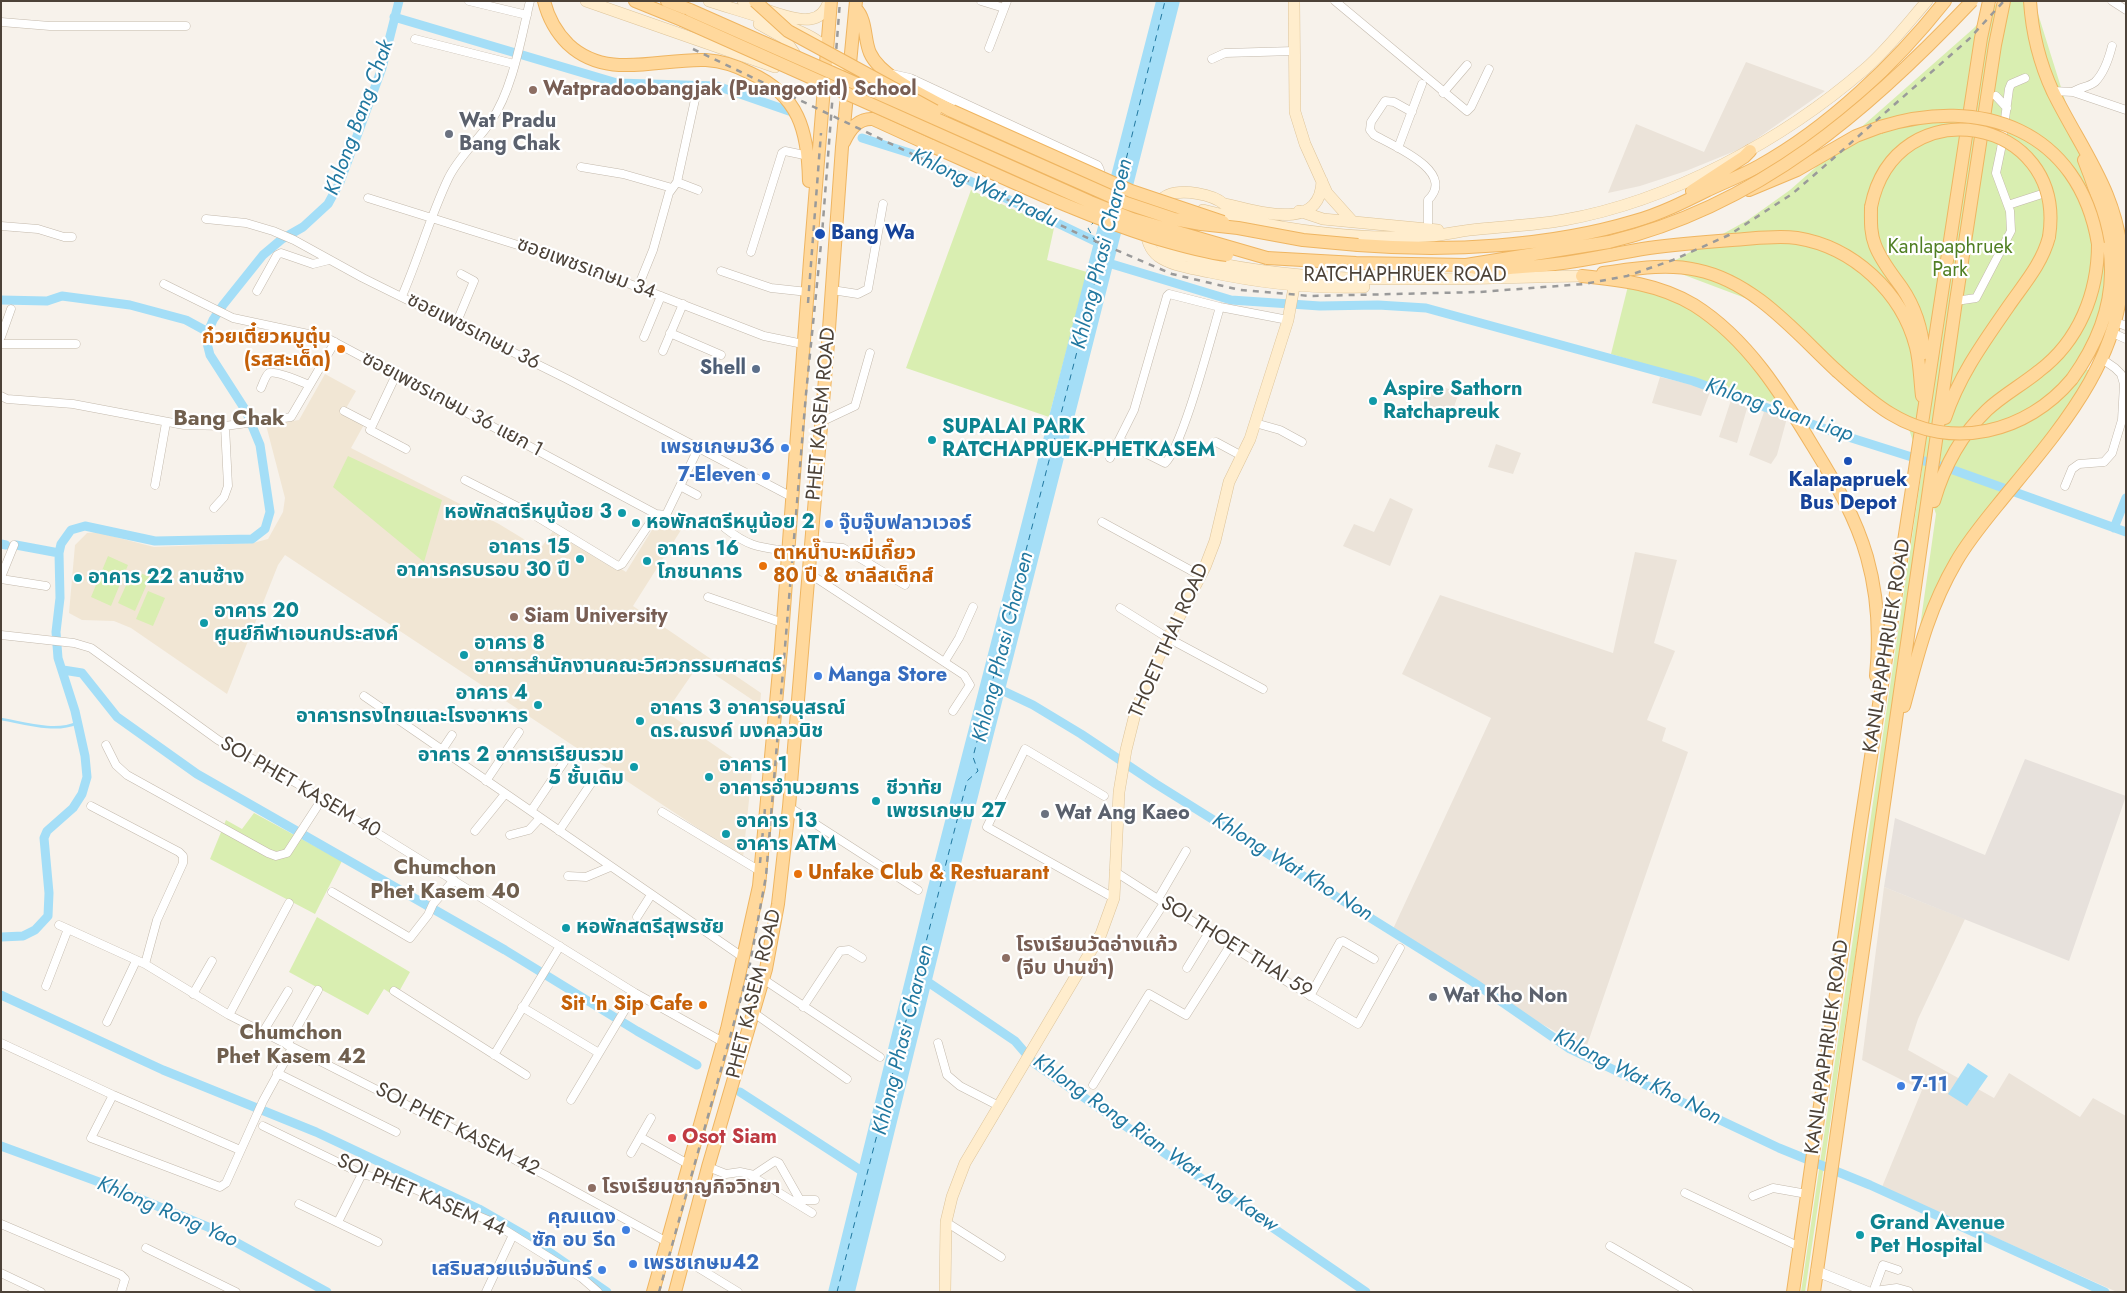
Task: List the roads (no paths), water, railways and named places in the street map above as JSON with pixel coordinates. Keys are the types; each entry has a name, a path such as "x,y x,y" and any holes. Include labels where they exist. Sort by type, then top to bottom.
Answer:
{"main road":[{"path":"544,1 552,24 562,38 576,51 600,62 616,66 706,60 730,65 762,78 780,91 790,102 799,119 808,156 810,260"},
{"path":"586,1 770,65 824,86 840,72 848,52 856,5"},
{"name":"RATCHAPHRUEK ROAD","path":"635,1 686,15 962,130 1126,202 1174,219 1303,240 1404,248 1499,244 1567,237 1636,221 1680,204 1760,166 1804,136 1857,94 1907,44 1944,1"},
{"name":"RATCHAPHRUEK ROAD","path":"667,1 686,15 1132,219 1266,258 1356,263 1466,265 1609,242 1652,231 1705,210 1753,185 1807,152 1859,111 1945,30 1972,1"},
{"path":"709,1 811,36 827,49 840,72 847,100"},
{"path":"743,1 788,16 810,20 824,12 830,1"},
{"path":"755,1 788,31 899,89 962,130"},
{"name":"PHET KASEM ROAD","path":"653,1292 722,1045 744,958 760,872 783,624 830,1"},
{"path":"1294,1 1295,112 1305,144 1328,193 1353,222"},
{"name":"RATCHAPHRUEK ROAD","path":"1582,276 1395,280 1307,277 1203,261 1165,249 1159,238 1160,225 1170,208 1181,204 1240,219 1323,234 1415,237 1564,220 1652,196 1750,151 1806,117 1866,68 1927,1"},
{"name":"KANLAPAPHRUEK ROAD","path":"1793,1292 1864,804 1981,38 1989,1"},
{"path":"1938,473 1935,451 1995,45 2004,1"},
{"path":"1890,758 1929,614 1956,561 2082,396 2118,327 2122,264 2118,226 2113,206 2098,172 2053,92 2038,50 2030,1"},
{"path":"856,5 862,18 871,54 889,74 901,82 952,111 1132,191 1238,228"},
{"name":"PHET KASEM ROAD","path":"675,1292 708,1167 754,1013 778,904 789,807 842,147 856,5"},
{"path":"724,6 789,42 795,54 793,61 781,67 770,65"},
{"path":"1636,221 1680,212 1763,185 1797,170 1856,136 1918,116 1958,114 1990,119 2016,129 2039,143 2060,162 2076,182 2091,214 2098,244 2096,274 2091,296 2086,309 2066,344 2039,372 2010,392 1983,415 1960,442 1950,460 1938,473"},
{"path":"842,147 850,131 860,121 873,119 1081,212 1129,229 1217,254 1266,258"},
{"path":"1582,276 1658,268 1690,269 1717,276 1740,287 1762,302 1837,371 1890,414 1923,429 1953,434 1976,433 2016,422 2041,409 2072,380 2091,352 2102,326 2110,294 2112,265 2105,218 2070,125"},
{"path":"1924,416 1924,352 1920,327 1907,296 1884,264 1875,245 1871,227 1871,206 1874,191 1885,170 1911,144 1935,132 1953,129 1972,129 2002,139 2024,154 2034,167 2048,195 2051,218 2048,237 2040,261 1962,377 1935,451"},
{"path":"1680,204 1691,191 1744,157 1750,151"},
{"path":"1322,181 1320,195 1316,203 1294,216 1280,216 1224,204 1219,200 1187,192 1166,195 1147,218 1146,235 1149,246 1157,255 1183,267 1242,279 1294,286 1374,286 1395,280"},
{"path":"1302,212 1323,218 1450,232"},
{"path":"1466,265 1476,269 1500,270 1562,265 1670,245 1766,238 1794,238 1821,244 1848,257 1868,271 1885,288 1903,314 1916,348 1924,416"},
{"path":"1582,276 1632,281 1662,290 1692,304 1716,320 1739,342 1764,371 1834,481 1853,519 1867,555 1876,597 1878,649 1864,804"},
{"name":"THOET THAI ROAD","path":"945,1292 946,1222 952,1198 965,1163 1100,934 1114,898 1114,871 1121,773 1136,710 1168,638 1201,576 1214,541 1229,482 1255,423 1289,316 1294,286"},
{"name":"KANLAPAPHRUEK ROAD","path":"1814,1292 1921,549 1938,473"},
{"path":"787,572 807,572"},
{"path":"722,1045 730,1055 742,1054"},
{"path":"716,1067 721,1065 733,1068 737,1072"}],"street":[{"path":"469,1 527,15"},
{"path":"402,296 448,179 461,156 491,120 501,103 520,45 530,1"},
{"path":"981,1 1005,5 989,48"},
{"path":"1335,1 1443,93 1468,111 1489,69"},
{"path":"2112,1 2126,10"},
{"path":"1,22 50,26 186,26"},
{"path":"414,39 515,62"},
{"path":"2073,92 2079,87 2094,83 2106,65 2112,46"},
{"path":"1212,59 1225,53 1294,52"},
{"path":"1443,93 1467,65"},
{"path":"889,74 910,79 1096,166 1100,175 1096,188 1089,195 1083,196 893,111 881,108 875,99 875,94 882,83 893,80 901,82"},
{"path":"1956,301 1976,298 2008,239 2011,226 2008,206 1996,173 2010,86 2025,78"},
{"path":"1398,148 1422,84"},
{"path":"2053,92 2073,92 2126,110"},
{"path":"638,287 675,185 696,95"},
{"path":"1996,96 2007,108"},
{"path":"1412,112 1388,100 1383,103 1371,122 1372,133 1423,164 1436,181 1434,195 1428,200 1428,229"},
{"path":"867,119 893,111"},
{"path":"751,252 782,153 785,151 808,156"},
{"path":"581,167 698,190"},
{"path":"2008,206 2042,194"},
{"name":"ซอยเพชรเกษม 34","path":"368,198 578,264 770,338 804,344"},
{"path":"832,290 858,294 868,289 883,204"},
{"name":"ซอยเพชรเกษม 36","path":"206,219 246,223 294,240 792,497"},
{"path":"1,226 38,229 64,237 72,237"},
{"path":"257,291 277,255 281,253 313,264 330,260"},
{"path":"721,271 771,288 808,292"},
{"path":"456,324 474,280 461,274"},
{"name":"ซอยเพชรเกษม 36 แยก 1","path":"164,284 224,315 262,325 318,335 335,342 656,514"},
{"path":"1110,458 1134,410 1169,294 1220,307 1289,316"},
{"path":"644,337 661,296"},
{"path":"663,351 683,304"},
{"path":"1119,440 1158,461 1165,463 1169,459 1181,434 1220,307"},
{"path":"1,337 11,309"},
{"path":"2118,327 2126,339"},
{"path":"670,333 721,355"},
{"path":"1,396 7,399 73,404 166,423 225,426 269,421 291,417 335,342"},
{"path":"1,344 76,344"},
{"path":"821,422 855,406 870,352"},
{"path":"2065,486 2072,469 2080,464 2104,462 2112,453 2122,420 2124,384 2121,374 2102,360"},
{"path":"261,388 267,375 272,373 280,374 309,385"},
{"path":"396,375 370,430 406,449"},
{"path":"344,411 371,425"},
{"path":"155,485 166,423"},
{"path":"1255,423 1280,430 1302,442"},
{"path":"214,508 224,497 228,486 225,426"},
{"path":"1216,442 1242,456"},
{"path":"465,480 534,515 618,566 622,564 656,514 666,515 698,449"},
{"path":"680,486 697,496"},
{"path":"1102,522 1201,576"},
{"path":"725,528 742,542 752,546 788,551"},
{"path":"810,544 843,548 904,585"},
{"path":"14,545 1,578 46,586"},
{"path":"807,572 964,675 970,685 953,711"},
{"path":"708,596 783,624"},
{"path":"945,661 959,638 973,607"},
{"path":"1120,608 1168,638 1263,689"},
{"name":"SOI PHET KASEM 40","path":"1,635 66,641 91,648 218,740 322,799 722,1045"},
{"path":"364,696 744,958"},
{"path":"486,781 519,732"},
{"path":"442,750 452,735"},
{"path":"106,745 116,765 127,775 276,856 287,853 322,799"},
{"path":"1104,796 1025,749 987,826 1114,898"},
{"path":"531,811 564,762"},
{"path":"559,831 596,776"},
{"path":"475,831 505,794"},
{"path":"91,806 179,852 183,856 183,863 158,920 145,964"},
{"path":"789,807 918,890"},
{"path":"662,812 760,872"},
{"path":"510,836 529,830 540,818"},
{"path":"1137,945 1186,851"},
{"path":"568,876 586,876 610,867"},
{"name":"SOI THOET THAI 59","path":"1114,871 1230,946 1358,1024 1400,948"},
{"path":"332,892 410,938 454,880"},
{"path":"636,917 651,895"},
{"path":"229,1015 289,903"},
{"name":"SOI PHET KASEM 42","path":"59,925 145,964 229,1015 545,1175 666,1242"},
{"path":"46,986 68,929"},
{"path":"1187,968 1209,932"},
{"path":"1310,996 1340,942 1342,941 1374,959"},
{"path":"494,1055 560,946"},
{"path":"1093,1085 1148,994 1186,1016 1230,946"},
{"path":"803,1007 840,951 849,950 862,958"},
{"path":"193,994 212,960"},
{"path":"107,1022 136,961"},
{"path":"763,979 880,1058"},
{"path":"113,1095 92,1134 93,1140 220,1187 226,1183 260,1106 318,990"},
{"path":"394,990 526,1076"},
{"path":"263,1032 288,991"},
{"path":"571,1100 617,1019 635,993"},
{"path":"522,1007 599,1052"},
{"path":"754,1013 847,1079"},
{"path":"1,1043 113,1095 240,1150"},
{"path":"938,1043 947,1075 960,1086 997,1106"},
{"path":"278,1073 396,1132"},
{"path":"631,1153 651,1118"},
{"name":"SOI PHET KASEM 44","path":"263,1126 362,1174 410,1187 492,1222 582,1278 598,1292"},
{"path":"640,1137 688,1164"},
{"path":"750,1176 775,1161 779,1163 800,1200 815,1200"},
{"path":"708,1167 726,1174 740,1172 750,1176 812,1213"},
{"path":"338,1222 362,1174"},
{"path":"1753,1196 1773,1188 1807,1194"},
{"path":"1685,1193 1800,1247"},
{"path":"299,1204 378,1242"},
{"path":"946,1222 1001,1257"},
{"path":"1,1224 121,1275 125,1279 121,1292"},
{"path":"486,1292 513,1235"},
{"path":"1610,1246 1689,1292"},
{"path":"146,1248 236,1292"},
{"path":"684,1259 738,1292"},
{"path":"1898,1270 1883,1265 1873,1292 1897,1289 1908,1292"},
{"path":"1816,1271 1868,1292"},
{"path":"1,1273 41,1292"}],"water":[{"name":"Khlong Phasi Charoen","path":"1156,1 1180,1 953,895 855,1292 828,1292 928,887"},
{"path":"1968,1063 1988,1076 1967,1106 1948,1094"}],"waterway":[{"name":"Khlong Bang Chak","path":"1,937 23,936 35,930 48,916 49,893 44,838 47,831 73,808 82,794 87,777 85,756 75,711 58,658 56,632 60,598 59,553 61,544 71,530 85,526 155,541 252,539 265,529 270,512 260,445 246,411 210,355 207,343 208,332 223,305 263,255 282,239 303,227 328,204 340,182 382,68 399,1"},
{"name":"Khlong Wat Pradu","path":"394,17 617,83 717,86 789,111"},
{"name":"Khlong Wat Pradu","path":"862,138 916,155 1105,246"},
{"name":"Khlong Suan Liap","path":"1105,262 1231,300 1320,306 1378,305 1426,308 1693,381 1842,435 1956,471 2126,532"},
{"path":"1,300 47,301 62,296 130,305 186,320 208,332"},
{"path":"2114,528 2126,498"},
{"path":"1,544 6,545"},
{"path":"16,545 59,553"},
{"path":"63,670 82,673 117,717 197,774 505,950 637,1031 697,1065"},
{"name":"Khlong Wat Kho Non","path":"995,687 1033,705 1081,734 1156,784 1473,982 1570,1049 1779,1148 1870,1185 2105,1292"},
{"path":"1,719 49,727 68,726 77,723"},
{"name":"Khlong Rong Rian Wat Ang Kaew","path":"922,978 1015,1041 1034,1063 1366,1292"},
{"path":"1,995 163,1070 316,1132 479,1209 526,1236 607,1292"},
{"path":"740,1092 868,1175"},
{"name":"Khlong Rong Yao","path":"1,1146 99,1182 208,1227 327,1292"}],"railway":[{"path":"659,1292 749,969 766,876 806,394 822,234 840,1"},
{"path":"693,49 1081,235 1172,274 1240,290 1311,296 1479,292 1584,284 1627,276 1673,260 1729,235 1792,194 1969,39 2004,1"},
{"path":"808,303 821,133"},
{"path":"760,863 765,808"}],"place":[{"name":"Watpradoobangjak (Puangootid) School","path":"533,90"},
{"name":"Wat Pradu Bang Chak","path":"449,134"},
{"name":"Bang Wa","path":"820,234"},
{"name":"ก๋วยเตี๋ยวหมูตุ๋น (รสสะเด็ด)","path":"341,349"},
{"name":"Shell","path":"756,369"},
{"name":"Aspire Sathorn Ratchapreuk","path":"1373,401"},
{"name":"SUPALAI PARK RATCHAPRUEK-PHETKASEM","path":"932,440"},
{"name":"เพรชเกษม36","path":"785,448"},
{"name":"Kalapapruek Bus Depot","path":"1848,461"},
{"name":"7-Eleven","path":"766,476"},
{"name":"หอพักสตรีหนูน้อย 3","path":"622,513"},
{"name":"หอพักสตรีหนูน้อย 2","path":"636,523"},
{"name":"จุ๊บจุ๊บฟลาวเวอร์","path":"829,524"},
{"name":"อาคาร 15 อาคารครบรอบ 30 ปี","path":"580,559"},
{"name":"อาคาร 16 โภชนาคาร","path":"647,561"},
{"name":"ตาหน๊ำบะหมี่เกี๊ยว 80 ปี & ชาลีสเต็กส์","path":"763,566"},
{"name":"อาคาร 22 ลานช้าง","path":"78,578"},
{"name":"Siam University","path":"514,617"},
{"name":"อาคาร 20 ศูนย์กีฬาเอนกประสงค์","path":"204,623"},
{"name":"อาคาร 8 อาคารสำนักงานคณะวิศวกรรมศาสตร์","path":"464,655"},
{"name":"Manga Store","path":"818,676"},
{"name":"อาคาร 4 อาคารทรงไทยและโรงอาหาร","path":"538,705"},
{"name":"อาคาร 3 อาคารอนุสรณ์ ดร.ณรงค์ มงคลวนิช","path":"640,721"},
{"name":"อาคาร 2 อาคารเรียนรวม 5 ชั้นเดิม","path":"634,767"},
{"name":"อาคาร 1 อาคารอำนวยการ","path":"709,777"},
{"name":"ชีวาทัย เพชรเกษม 27","path":"876,801"},
{"name":"Wat Ang Kaeo","path":"1045,814"},
{"name":"อาคาร 13 อาคาร ATM","path":"726,834"},
{"name":"Unfake Club & Restuarant","path":"798,874"},
{"name":"หอพักสตรีสุพรชัย","path":"566,928"},
{"name":"โรงเรียนวัดอ่างแก้ว (จีบ ปานขำ)","path":"1006,958"},
{"name":"Wat Kho Non","path":"1433,997"},
{"name":"Sit 'n Sip Cafe","path":"703,1005"},
{"name":"7-11","path":"1901,1086"},
{"name":"Osot Siam","path":"672,1138"},
{"name":"โรงเรียนชาญกิจวิทยา","path":"592,1188"},
{"name":"คุณแดง ซัก อบ รีด","path":"626,1230"},
{"name":"Grand Avenue Pet Hospital","path":"1860,1235"},
{"name":"เพรชเกษม42","path":"633,1264"},
{"name":"เสริมสวยแจ่มจันทร์","path":"602,1270"}],"district":[{"name":"Bang Chak","path":"229,420"},
{"name":"Chumchon Phet Kasem 40","path":"445,881"},
{"name":"Chumchon Phet Kasem 42","path":"291,1046"}],"park label":[{"name":"Kanlapaphruek Park","path":"1950,260"}]}
